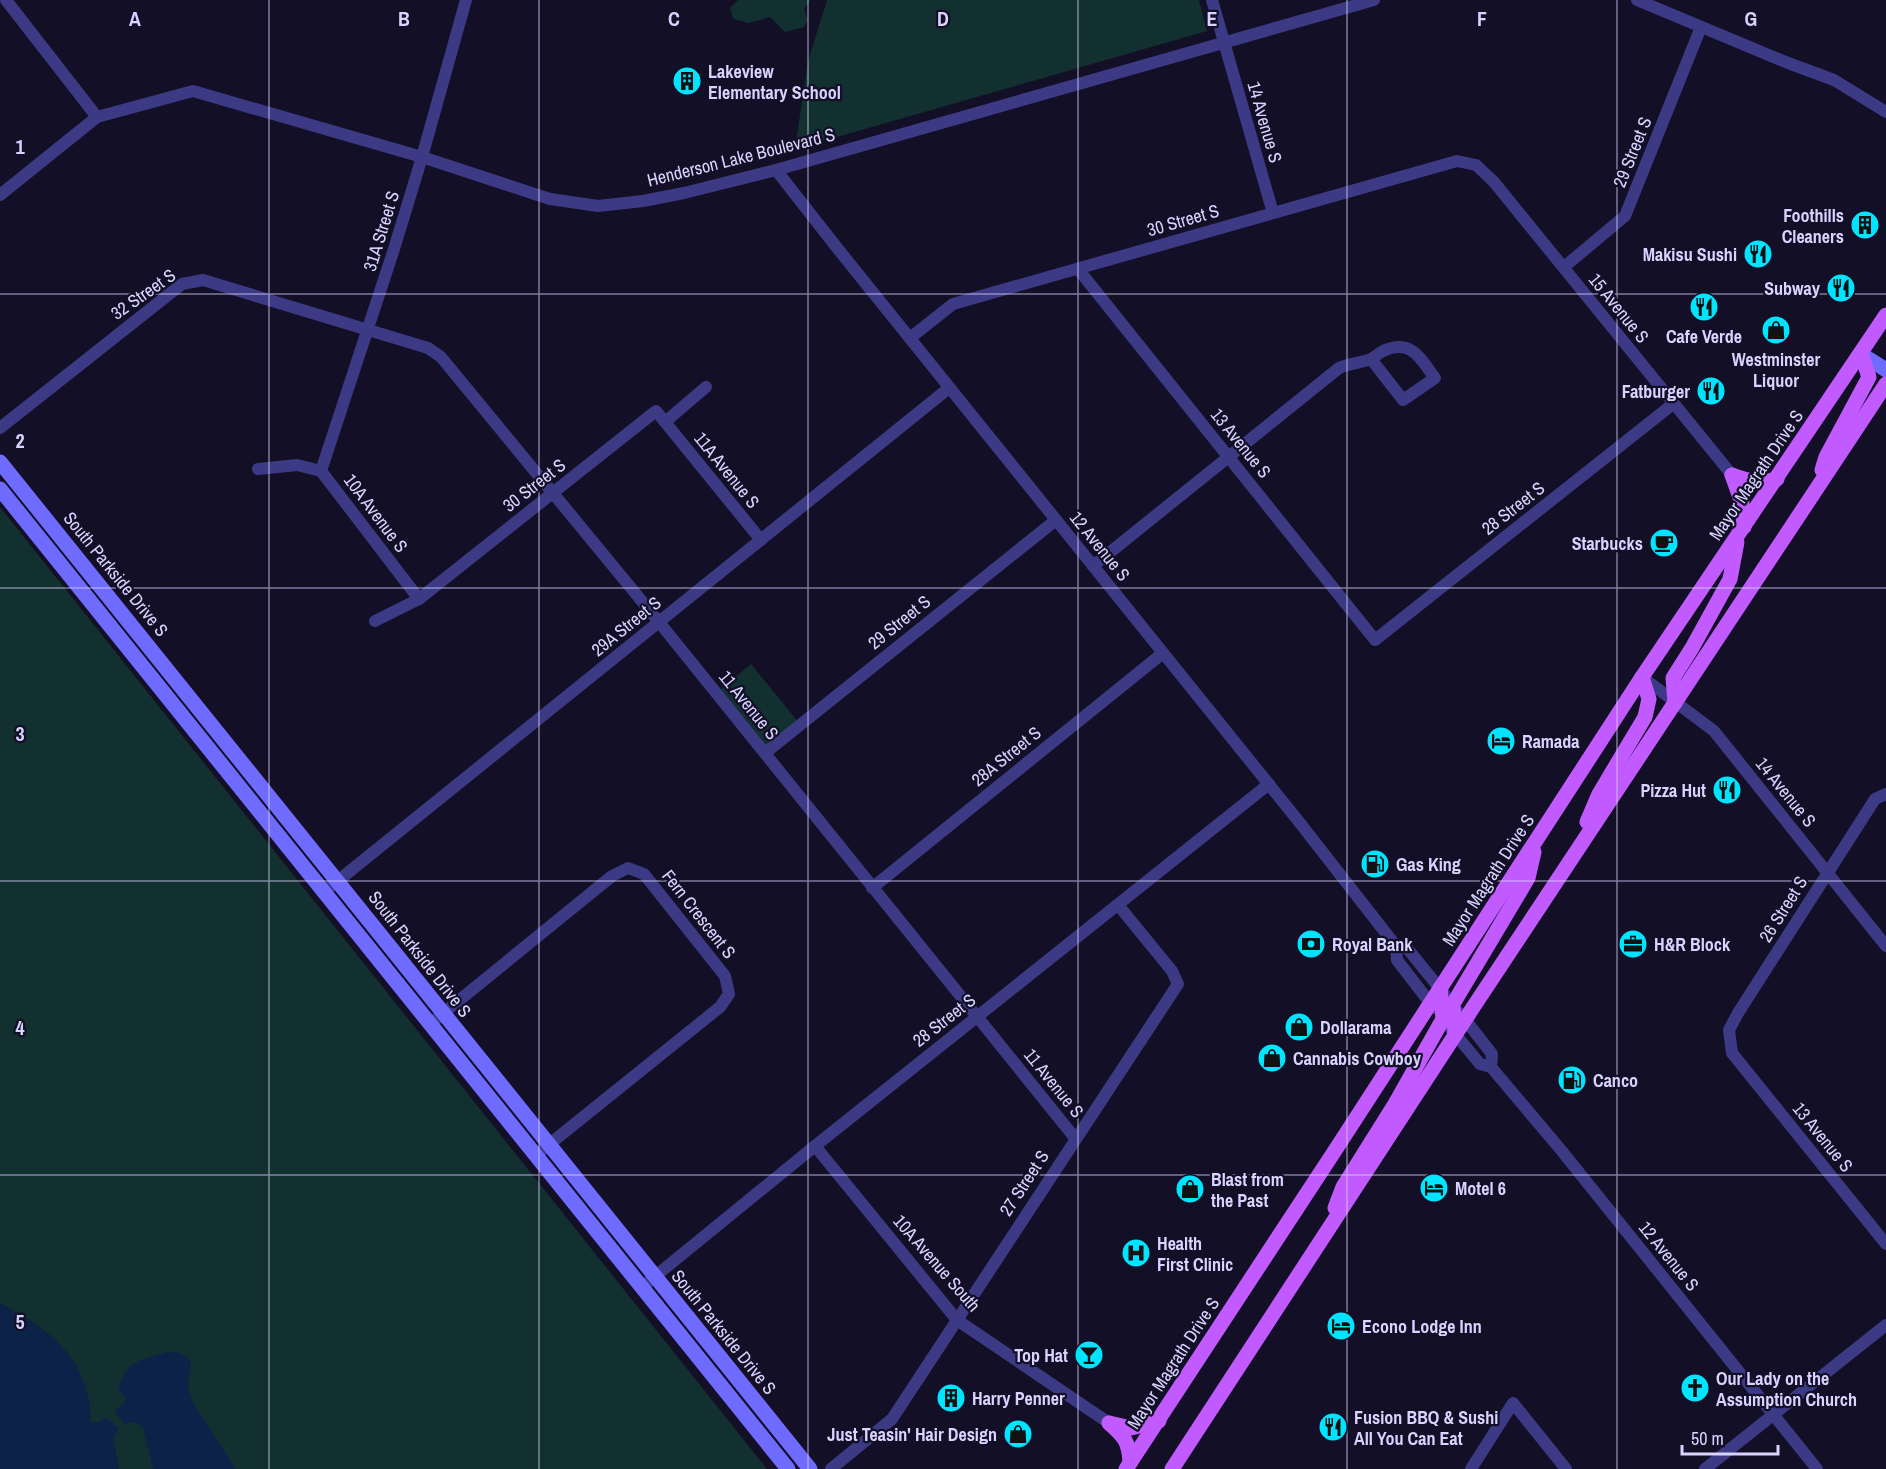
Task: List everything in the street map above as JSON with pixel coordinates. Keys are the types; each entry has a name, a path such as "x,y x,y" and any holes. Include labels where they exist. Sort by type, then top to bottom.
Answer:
{"main road":[{"name":"Mayor Magrath Drive S","path":"1128,1466 1642,677 1886,315"},
{"path":"1861,354 1886,370"},
{"path":"1816,489 1826,457 1869,377 1861,354"},
{"path":"1172,1469 1455,1035 1886,384"},
{"name":"South Parkside Drive S","path":"0,462 338,881 442,1014 549,1144 648,1282 788,1469"},
{"path":"1732,475 1750,482 1777,479"},
{"path":"1675,702 1673,678 1730,579 1741,531 1742,503 1732,475"},
{"name":"South Parkside Drive S","path":"0,489 536,1155 810,1469"},
{"path":"1571,860 1599,794 1645,717 1649,699 1642,677"},
{"path":"1455,1035 1453,1004 1528,878 1537,841"},
{"path":"1323,1237 1343,1187 1395,1104 1443,1019 1440,988"},
{"path":"1109,1423 1131,1428 1159,1421"},
{"path":"1109,1423 1125,1437 1129,1449 1128,1466"}],"street":[{"path":"6,0 97,117"},
{"name":"31A Street S","path":"321,471 422,158 466,0"},
{"name":"14 Avenue S","path":"1212,0 1273,213"},
{"name":"Henderson Lake Boulevard S","path":"0,195 97,117 193,91 422,158 550,199 598,206 643,201 776,170 1374,0"},
{"path":"1637,0 1834,80 1886,112"},
{"name":"29 Street S","path":"1564,267 1625,216 1701,27"},
{"name":"30 Street S","path":"910,338 953,304 1457,161 1476,165"},
{"name":"15 Avenue S","path":"1476,165 1494,182 1732,475"},
{"name":"12 Avenue S","path":"776,170 1269,784 1396,946 1397,960 1455,1035 1480,1064 1491,1067 1561,1150 1817,1469"},
{"name":"13 Avenue S","path":"1078,269 1375,640"},
{"name":"32 Street S","path":"0,428 182,284 203,280 368,331"},
{"name":"11 Avenue S","path":"368,331 428,348 441,357 554,492 1075,1138"},
{"path":"1093,566 1339,368 1371,359 1390,348 1403,346 1410,348 1435,378 1403,400 1371,359"},
{"path":"665,422 706,387"},
{"name":"29A Street S","path":"324,892 949,388"},
{"name":"28 Street S","path":"1375,640 1673,404"},
{"name":"30 Street S","path":"375,621 419,599 656,411 665,422"},
{"name":"11A Avenue S","path":"665,422 761,540"},
{"name":"10A Avenue S","path":"258,469 297,465 321,471 419,599"},
{"name":"29 Street S","path":"765,753 1056,519"},
{"name":"28A Street S","path":"872,888 1163,653"},
{"name":"14 Avenue S","path":"1642,677 1714,731 1886,946"},
{"name":"28 Street S","path":"648,1282 1269,784"},
{"name":"26 Street S","path":"1732,1053 1730,1030 1738,1013 1875,799 1886,794"},
{"name":"Fern Crescent S","path":"430,1024 612,876 628,868 644,874 725,976 729,994 720,1007 536,1155"},
{"name":"27 Street S","path":"831,1469 892,1419 1178,984 1172,971 1119,906"},
{"name":"12 Avenue S","path":"1396,946 1407,948 1453,1004 1492,1054 1491,1067"},
{"name":"13 Avenue S","path":"1732,1053 1886,1244"},
{"name":"10A Avenue South","path":"815,1146 957,1320 1109,1423"},
{"path":"1706,1469 1886,1325"},
{"path":"1471,1469 1513,1403 1566,1469"}],"green space":[{"path":"738,0 810,0 804,9 808,20 804,27 785,32 770,17 749,23 733,19 730,8"},
{"path":"827,0 1199,0 1207,31 795,149 808,61"},
{"path":"0,507 767,1469 119,1469 113,1440 100,1422 90,1422 89,1402 83,1381 66,1352 44,1330 0,1303"},
{"path":"751,664 800,724 765,753 716,693"}],"water":[{"path":"0,1303 43,1330 67,1352 83,1381 89,1401 90,1422 100,1422 106,1417 118,1428 113,1440 119,1469 0,1469"},
{"path":"167,1352 181,1353 189,1360 191,1365 188,1386 192,1401 236,1469 153,1469 143,1427 134,1422 125,1424 116,1414 116,1410 124,1403 125,1397 118,1389 130,1366"}],"place":[{"name":"Lakeview Elementary School","path":"687,81"},
{"name":"Foothills Cleaners","path":"1865,225"},
{"name":"Makisu Sushi","path":"1758,254"},
{"name":"Subway","path":"1841,288"},
{"name":"Cafe Verde","path":"1704,307"},
{"name":"Westminster Liquor","path":"1776,330"},
{"name":"Fatburger","path":"1711,391"},
{"name":"Starbucks","path":"1664,543"},
{"name":"Ramada","path":"1501,741"},
{"name":"Pizza Hut","path":"1727,790"},
{"name":"Gas King","path":"1375,864"},
{"name":"Royal Bank","path":"1311,944"},
{"name":"H&R Block","path":"1633,944"},
{"name":"Dollarama","path":"1299,1027"},
{"name":"Cannabis Cowboy","path":"1272,1058"},
{"name":"Canco","path":"1572,1080"},
{"name":"Motel 6","path":"1434,1188"},
{"name":"Blast from the Past","path":"1190,1189"},
{"name":"Health First Clinic","path":"1136,1253"},
{"name":"Econo Lodge Inn","path":"1341,1326"},
{"name":"Top Hat","path":"1089,1355"},
{"name":"Our Lady on the Assumption Church","path":"1695,1388"},
{"name":"Harry Penner","path":"951,1398"},
{"name":"Fusion BBQ & Sushi All You Can Eat","path":"1333,1427"},
{"name":"Just Teasin' Hair Design","path":"1018,1434"}]}
